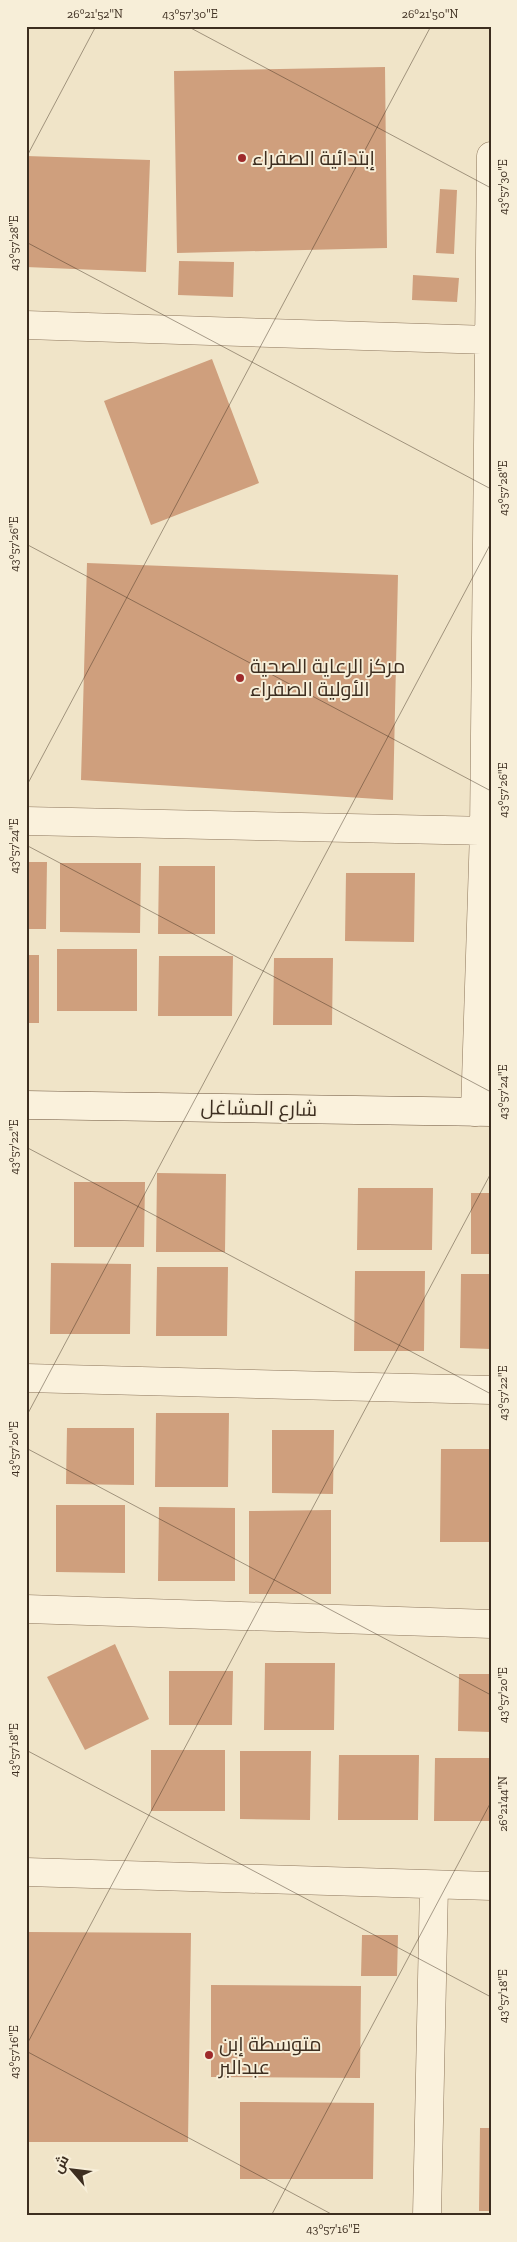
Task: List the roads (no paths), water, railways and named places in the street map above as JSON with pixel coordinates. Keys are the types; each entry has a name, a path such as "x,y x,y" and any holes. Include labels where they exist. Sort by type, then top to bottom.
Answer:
{"street":[{"path":"483,1112 487,831 491,156"},
{"path":"26,325 489,340"},
{"path":"26,821 487,831"},
{"name":"شارع المشاغل","path":"26,1105 483,1112"},
{"path":"26,1378 491,1390"},
{"path":"26,1609 491,1624"},
{"path":"26,1872 434,1886 491,1886"},
{"path":"427,2216 434,1886"}],"place":[{"name":"إبتدائية الصفراء","path":"242,158"},
{"name":"مركز الرعاية الصحية الأولية الصفراء","path":"240,678"},
{"name":"متوسطة إبن عبدالبر","path":"209,2055"}]}
